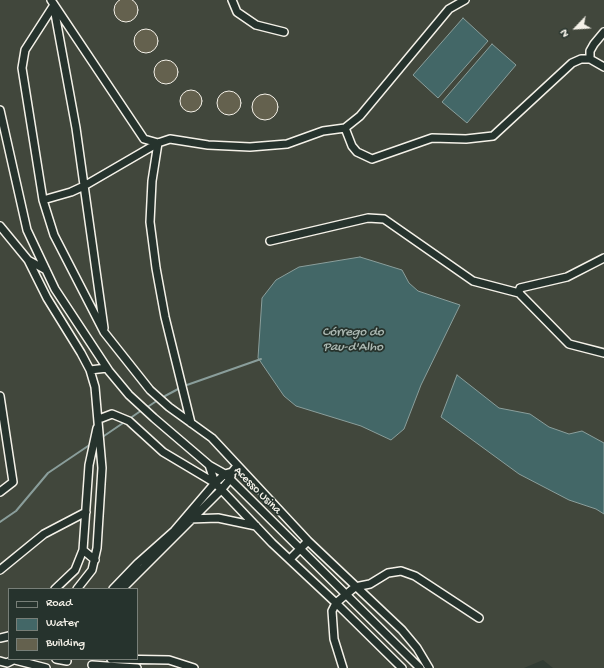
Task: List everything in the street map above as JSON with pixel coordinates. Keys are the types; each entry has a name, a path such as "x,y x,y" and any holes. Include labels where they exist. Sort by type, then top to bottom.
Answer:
{"street":[{"path":"232,0 237,12 256,25 284,32"},
{"path":"43,200 71,192 84,186 158,143 170,139 250,147 287,144 323,131 345,128 360,116 449,9 465,0"},
{"path":"52,2 137,131 144,139 158,143"},
{"path":"52,2 76,128 104,332"},
{"path":"52,2 25,50 22,68 43,200 54,235 104,332 150,390 212,438 231,473 255,482 308,541 355,587 387,614 418,648 429,668"},
{"path":"590,59 590,51 597,38 604,32"},
{"path":"345,128 352,146 357,152 372,159 432,138 466,139 493,136 572,63 581,59 590,59 604,67"},
{"path":"0,110 1,121 27,230 55,289 107,368 141,406 209,465"},
{"path":"158,143 152,181 150,222 157,275 191,423"},
{"path":"270,240 368,218 384,219 473,281 519,293 569,344 604,353"},
{"path":"0,226 28,260 90,370 95,387 99,418 98,435 100,443 101,490 95,560 88,576 78,588"},
{"path":"519,293 520,288 567,277 604,258"},
{"path":"28,260 46,270"},
{"path":"90,370 107,368"},
{"path":"0,396 13,482 0,492"},
{"path":"99,418 112,414 125,420 163,452 215,483"},
{"path":"56,588 76,570 83,550 90,465 93,448 98,435"},
{"name":"Acesso Usina","path":"209,465 231,473 300,549 420,668"},
{"name":"Acesso Usina","path":"209,465 215,483 221,490 290,560 402,668"},
{"path":"123,588 189,518 215,483 231,473"},
{"path":"114,588 138,563 221,490 231,473"},
{"path":"0,570 44,534 86,512"},
{"path":"189,518 218,518 256,526"},
{"path":"290,560 308,541"},
{"path":"83,550 95,560"},
{"path":"343,668 338,656 332,625 332,611 336,603 355,587 370,584 388,573 401,571 415,576 479,618"},
{"path":"138,659 169,660 194,668"},
{"path":"0,661 14,660 46,668"},
{"path":"5,668 14,660"},
{"path":"91,664 137,668"}],"shaded area":[{"path":"0,0 604,0 604,668 553,668 543,660 524,668 0,668"}],"water":[{"path":"463,18 488,41 438,98 413,75"},
{"path":"492,44 516,65 467,123 442,102"},
{"name":"Córrego do Pau-d'Alho","path":"360,257 402,270 409,283 418,291 460,305 421,385 404,429 391,440 361,426 296,406 284,396 258,358 262,298 276,280 299,267"},
{"path":"457,375 499,408 530,414 549,427 569,434 582,431 604,443 604,514 596,509 569,500 519,474 441,417"}],"building":[{"path":"122,-1 130,-1 137,6 137,14 130,21 122,21 115,14 115,6"},
{"path":"146,29 154,33 158,41 154,49 146,53 138,49 134,41 138,33"},
{"path":"166,60 174,64 178,72 174,80 166,84 158,80 154,72 158,64"},
{"path":"187,90 195,90 202,97 202,105 195,112 187,112 180,105 180,97"},
{"path":"229,91 238,94 241,103 238,112 229,115 220,112 217,103 220,94"},
{"path":"265,94 274,98 278,107 274,116 265,120 256,116 252,107 256,98"}],"waterway":[{"path":"184,386 261,359"},
{"path":"165,396 180,388"},
{"path":"146,408 155,402"},
{"path":"129,419 142,410"},
{"path":"101,438 126,421"},
{"path":"0,522 16,511 48,473 91,444"}]}
